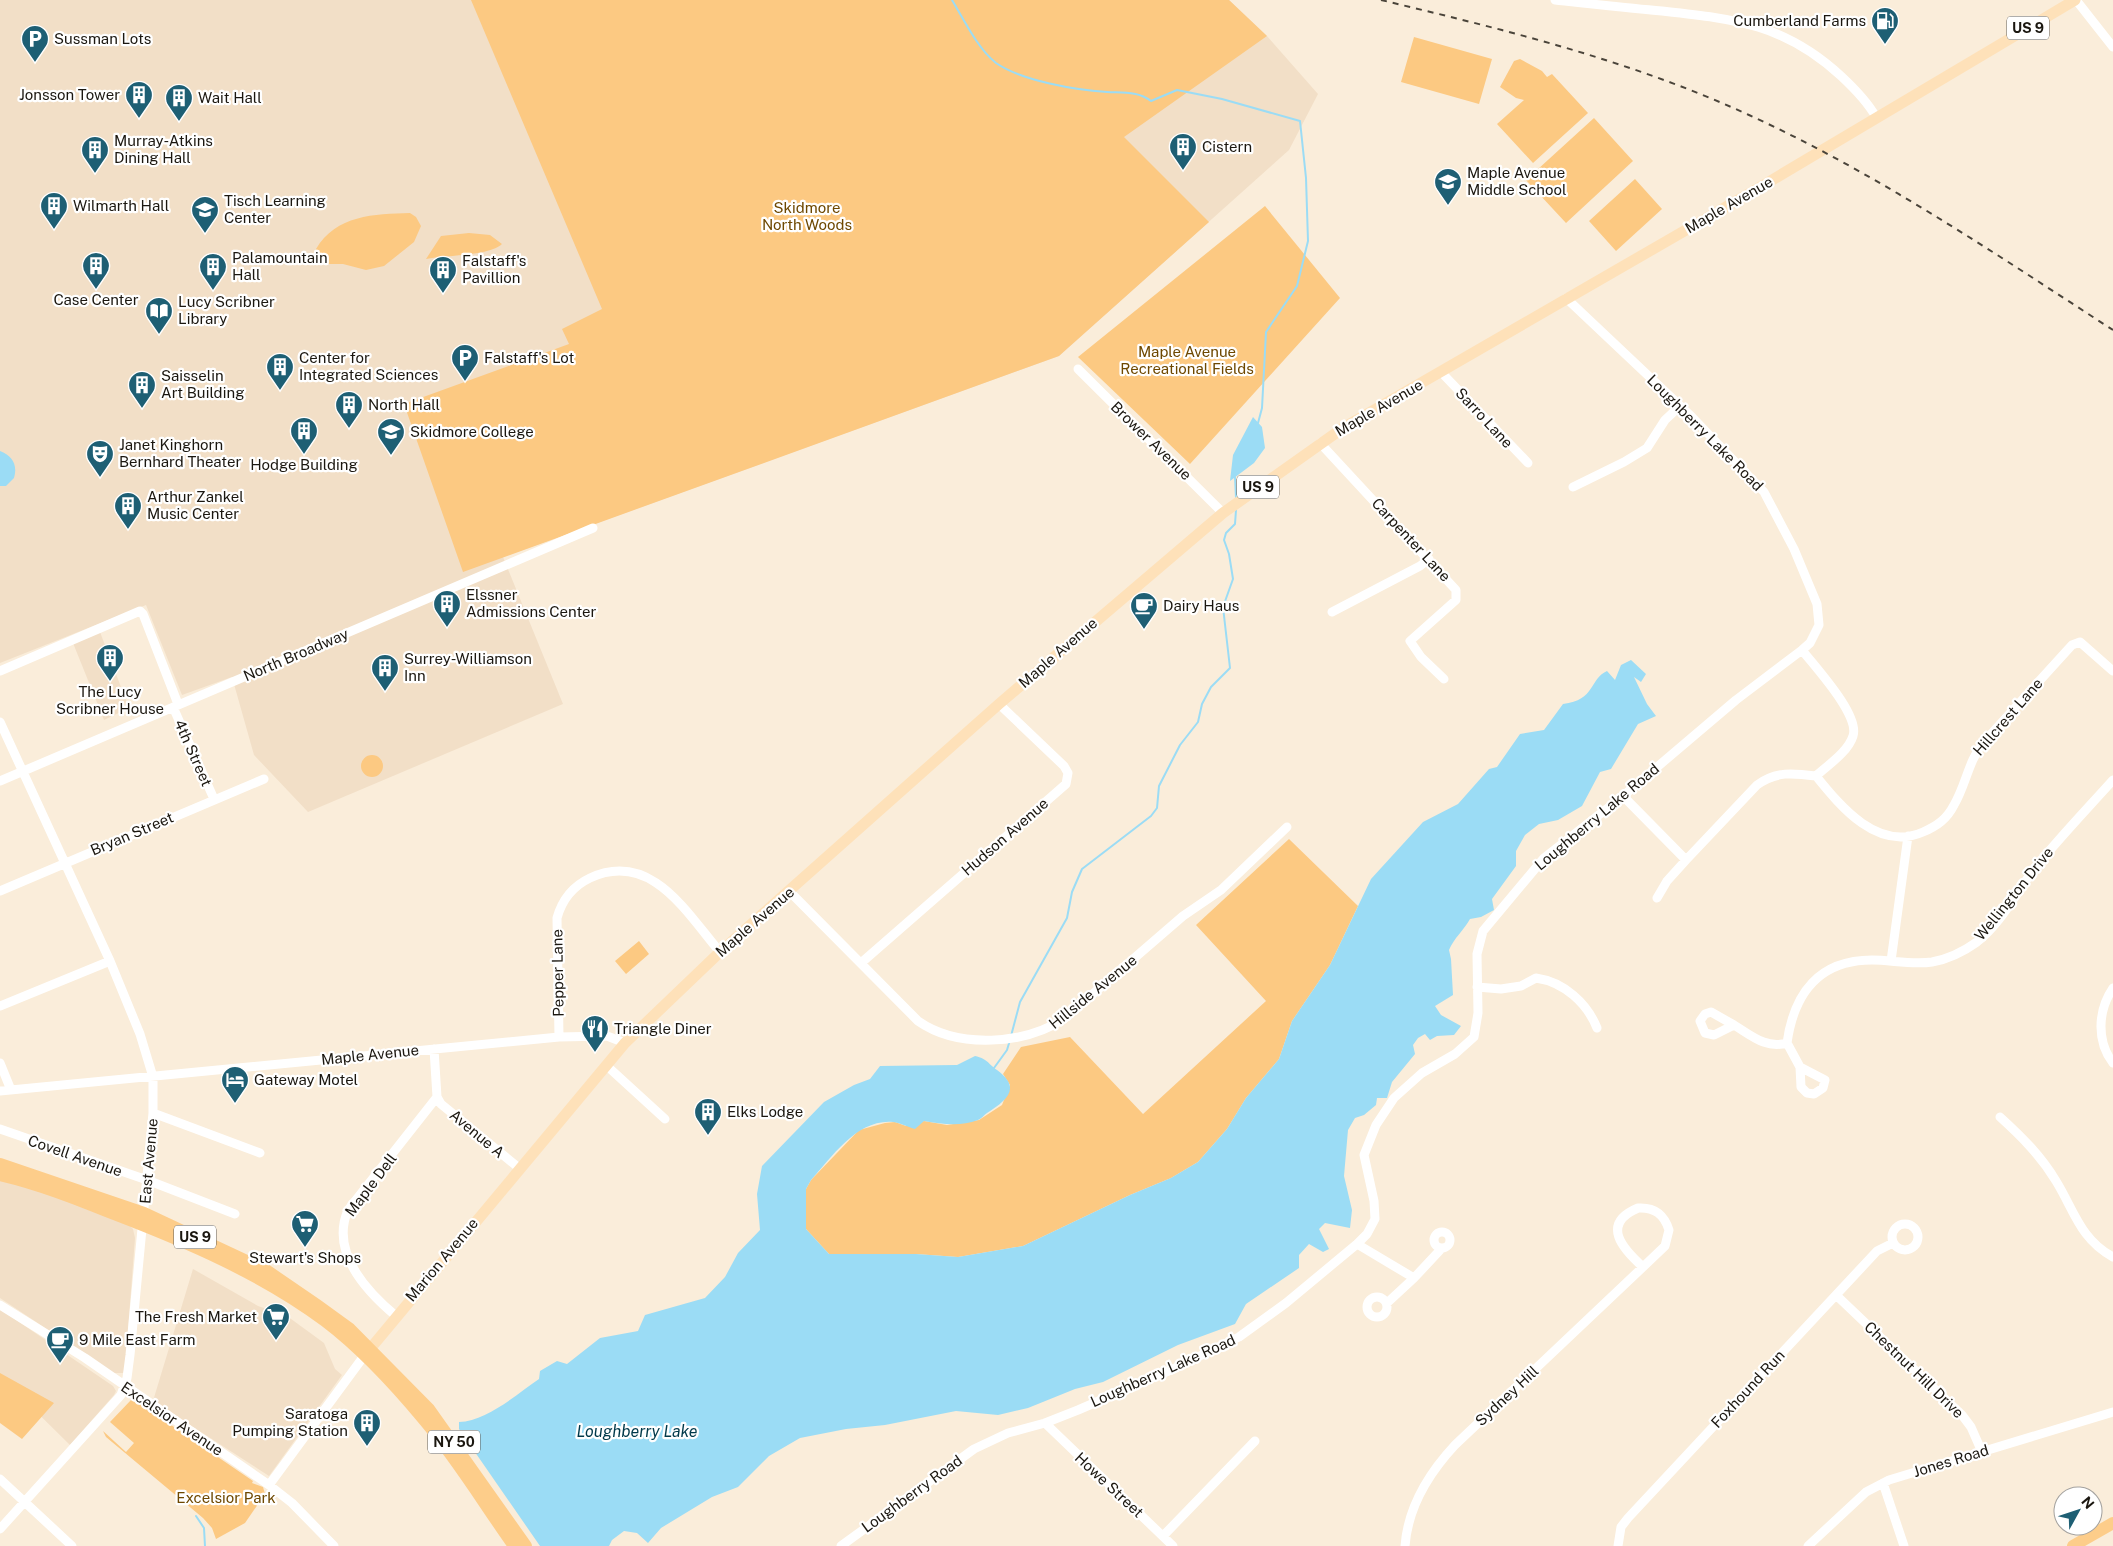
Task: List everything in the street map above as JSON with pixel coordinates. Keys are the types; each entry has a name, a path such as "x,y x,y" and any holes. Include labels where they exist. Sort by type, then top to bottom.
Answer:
{"highway":[{"name":"US 9","path":"0,1164 143,1219 285,1294 367,1352"},
{"name":"US 9","path":"0,1175 143,1219"},
{"name":"NY 50","path":"367,1352 426,1421 514,1546"},
{"name":"NY 50","path":"367,1352 412,1390 442,1426 526,1546"},
{"path":"2073,1546 2113,1523"}],"main road":[{"name":"Maple Avenue","path":"625,1043 720,952 790,892 999,704 1223,513 1320,443 1566,298 1757,190 1876,117 2076,0"},
{"name":"Marion Avenue","path":"367,1352 625,1043"}],"street":[{"path":"1555,0 1732,19 1765,29 1794,41 1828,65 1860,94 1876,117"},
{"path":"2076,0 2113,47"},
{"name":"Loughberry Lake Road","path":"984,1444 1008,1433 1046,1423 1175,1368 1239,1337 1278,1309 1357,1244 1367,1234 1375,1219 1374,1201 1364,1155 1376,1125 1394,1098 1422,1072 1455,1054 1474,1036 1478,1013 1476,954 1483,931 1544,858 1622,796 1736,700 1802,650 1815,634 1819,614 1794,550 1770,500 1756,481 1566,298"},
{"name":"Brower Avenue","path":"1078,369 1223,513"},
{"name":"Sarro Lane","path":"1441,372 1528,463"},
{"path":"1573,487 1624,462 1647,448 1665,420 1680,406"},
{"name":"Carpenter Lane","path":"1320,443 1456,590 1458,595 1448,610 1410,640 1421,657 1444,679"},
{"name":"North Broadway","path":"0,781 593,528"},
{"path":"1332,612 1420,566 1429,559"},
{"name":"4th Street","path":"0,671 140,611 143,614 176,705 214,799"},
{"name":"Hillcrest Lane","path":"1816,776 1835,800 1866,826 1890,836 1908,836 1933,827 1947,817 1957,800 1972,759 1979,748 2067,650 2076,643 2086,646 2113,671"},
{"path":"1657,898 1686,860 1757,785 1768,777 1792,773 1816,776 1849,744 1854,731 1852,720 1844,705 1802,650"},
{"name":"Hudson Avenue","path":"861,963 1066,784 1068,773 1064,766 999,704"},
{"name":"East Avenue","path":"0,722 110,961 140,1034 153,1077 153,1112 148,1180 130,1355 122,1396 0,1529"},
{"name":"Bryan Street","path":"0,890 264,779"},
{"name":"Wellington Drive","path":"1788,1043 1790,1026 1796,1008 1808,987 1829,968 1849,960 1920,962 1947,958 1979,940 2051,849 2113,780"},
{"path":"1622,796 1686,860"},
{"name":"Hillside Avenue","path":"790,892 918,1021 927,1027 958,1039 979,1040 1011,1037 1047,1030 1065,1018 1183,916 1221,890 1287,827"},
{"path":"1891,960 1908,836"},
{"name":"Pepper Lane","path":"559,1037 557,918 560,907 567,896 582,882 598,875 620,870 652,879 671,895 720,952"},
{"path":"0,1006 110,961"},
{"path":"1477,988 1501,989 1521,986 1536,978 1556,983 1576,998 1597,1028"},
{"path":"2113,988 2106,1000 2100,1020 2104,1044 2113,1063"},
{"path":"1734,1025 1767,1045 1778,1046 1788,1043 1800,1067"},
{"name":"Maple Avenue","path":"0,1091 559,1037 607,1036 625,1043"},
{"path":"434,1049 437,1097"},
{"path":"0,1063 11,1090"},
{"path":"607,1066 665,1119"},
{"name":"Avenue A","path":"437,1097 441,1104 519,1168"},
{"name":"Maple Dell","path":"396,1316 380,1302 356,1275 346,1247 343,1223 348,1210 437,1097"},
{"path":"153,1112 260,1153"},
{"path":"2000,1117 2029,1143 2043,1161 2058,1183 2083,1231 2113,1257"},
{"name":"Covell Avenue","path":"0,1129 148,1180 235,1214"},
{"name":"Sydney Hill","path":"1405,1546 1415,1505 1430,1474 1443,1458 1659,1253 1669,1238 1666,1222 1654,1210 1638,1208 1623,1217 1618,1232 1623,1248 1643,1267"},
{"name":"Foxhound Run","path":"1618,1546 1621,1527 1628,1518 1877,1251 1893,1243"},
{"path":"1357,1244 1414,1278"},
{"path":"1387,1303 1442,1248"},
{"name":"Chestnut Hill Drive","path":"1836,1295 1962,1414 1971,1427 1982,1452"},
{"name":"Excelsior Avenue","path":"0,1305 43,1331 269,1485 292,1504 334,1546"},
{"name":"Marion Avenue","path":"269,1485 367,1352"},
{"name":"Jones Road","path":"1808,1546 1866,1492 1883,1483 2113,1412"},
{"name":"Howe Street","path":"1046,1423 1173,1546"},
{"path":"1163,1536 1255,1441"},
{"name":"Loughberry Road","path":"841,1546 955,1461 984,1444"},
{"path":"0,1479 72,1546"},
{"path":"1883,1483 1904,1546"}],"shaded area":[{"name":"Skidmore College","path":"0,0 1229,0 1267,36 1318,94 1289,150 1059,356 503,557 563,704 308,812 254,755 232,677 182,695 146,605 0,663"},
{"path":"100,632 129,708 104,720 73,643"},
{"path":"0,1179 56,1196 127,1223 133,1229 135,1238 125,1369 123,1373 113,1373 0,1298"},
{"path":"193,1269 258,1306 287,1316 324,1343 335,1369 342,1375 269,1476 153,1401"},
{"path":"0,1309 113,1386 116,1391 70,1445 0,1376"}],"green space":[{"name":"Skidmore North Woods","path":"471,0 1229,0 1267,36 1124,137 1209,222 1059,356 463,572 404,404 569,344 562,329 602,309"},
{"path":"1414,37 1492,59 1479,104 1401,82"},
{"path":"1520,59 1542,71 1547,77 1552,74 1588,113 1533,163 1497,124 1524,100 1516,98 1500,87 1514,61"},
{"path":"1594,118 1633,161 1566,223 1526,180"},
{"path":"1635,179 1662,209 1616,251 1589,221"},
{"name":"Maple Avenue Recreational Fields","path":"1265,206 1340,298 1190,464 1078,357"},
{"path":"410,213 416,217 421,226 414,242 384,266 366,270 343,264 324,264 316,249 334,229 345,223 383,214"},
{"path":"469,233 490,235 502,244 488,251 478,253 426,259 441,236"},
{"path":"372,755 380,758 383,766 380,774 372,777 364,774 361,766 364,758"},
{"path":"1289,839 1358,906 1330,965 1292,1021 1279,1059 1246,1098 1227,1129 1198,1162 1171,1178 1130,1195 1023,1246 958,1257 916,1254 829,1254 806,1229 806,1189 811,1180 859,1130 895,1122 906,1126 924,1121 947,1125 979,1120 1002,1105 1010,1085 1003,1074 1021,1047 1070,1037 1143,1114 1266,1001 1196,925"},
{"path":"639,941 649,954 626,974 615,961"},
{"path":"0,1373 54,1403 22,1439 0,1423"},
{"name":"Excelsior Park","path":"131,1400 136,1401 253,1481 252,1483 263,1487 265,1494 245,1523 216,1539 212,1528 203,1518 106,1437 103,1431 126,1452 134,1443 110,1422"}],"water":[{"path":"1253,417 1262,427 1265,448 1254,463 1230,481 1233,455"},
{"path":"0,451 11,458 15,469 14,478 6,486 0,486"},
{"name":"Loughberry Lake","path":"1631,660 1646,674 1641,682 1634,677 1647,704 1656,716 1638,724 1611,769 1600,772 1582,806 1558,820 1539,824 1525,835 1516,851 1516,866 1492,899 1494,910 1481,917 1470,919 1449,950 1453,995 1435,1006 1441,1015 1461,1026 1454,1035 1437,1036 1430,1040 1425,1034 1418,1038 1413,1045 1415,1054 1392,1082 1387,1098 1377,1098 1376,1105 1364,1115 1355,1118 1348,1130 1344,1176 1352,1210 1350,1228 1325,1223 1319,1229 1329,1249 1323,1252 1309,1244 1299,1255 1299,1268 1246,1304 1235,1324 1178,1345 1103,1382 1075,1389 1028,1408 998,1415 956,1411 885,1425 846,1429 800,1438 769,1456 738,1487 712,1497 661,1528 648,1543 637,1533 624,1531 612,1540 609,1546 540,1546 459,1429 459,1422 491,1412 539,1379 540,1371 557,1361 567,1364 600,1338 638,1331 645,1315 705,1298 725,1277 738,1253 760,1230 757,1194 762,1166 824,1102 854,1085 870,1079 880,1066 957,1065 975,1056 985,1060 1005,1077 1010,1089 1000,1104 979,1119 971,1122 951,1124 924,1121 915,1129 893,1122 880,1123 868,1126 837,1150 811,1180 806,1189 806,1229 829,1254 916,1254 958,1257 1023,1246 1130,1195 1171,1178 1198,1162 1227,1129 1246,1098 1279,1059 1292,1021 1330,965 1371,879 1423,822 1458,804 1489,769 1497,767 1520,734 1544,730 1563,704 1574,702 1587,694 1597,679 1607,671 1615,680 1621,665"}],"waterway":[{"path":"952,0 972,34 989,57 1007,69 1034,80 1065,87 1135,94 1151,101 1177,90 1222,99 1300,121 1306,178 1308,241 1297,286 1266,332 1262,408 1258,423"},
{"path":"1235,477 1236,498"},
{"path":"1011,1036 1020,1002 1067,918 1072,892 1082,869 1151,816 1157,808 1159,786 1180,745 1198,722 1202,704 1211,687 1230,668 1223,607 1233,579 1229,554 1224,540 1226,533 1235,524 1236,510"},
{"path":"994,1068 1007,1050 1010,1040"},
{"path":"196,1516 204,1528 205,1546"}],"railway":[{"path":"1381,0 1568,48 1660,78 1749,115 1844,163 1935,216 2113,330"}],"place":[{"name":"Cumberland Farms","path":"1885,45"},
{"name":"Sussman Lots","path":"35,63"},
{"name":"Jonsson Tower","path":"139,119"},
{"name":"Wait Hall","path":"179,122"},
{"name":"Cistern","path":"1183,171"},
{"name":"Murray-Atkins Dining Hall","path":"95,174"},
{"name":"Maple Avenue Middle School","path":"1448,206"},
{"name":"Wilmarth Hall","path":"54,230"},
{"name":"Tisch Learning Center","path":"205,234"},
{"name":"Case Center","path":"96,290"},
{"name":"Palamountain Hall","path":"213,291"},
{"name":"Falstaff's Pavillion","path":"443,294"},
{"name":"Lucy Scribner Library","path":"159,335"},
{"name":"Falstaff's Lot","path":"465,382"},
{"name":"Center for Integrated Sciences","path":"280,391"},
{"name":"Saisselin Art Building","path":"142,409"},
{"name":"North Hall","path":"349,429"},
{"name":"Hodge Building","path":"304,455"},
{"name":"Skidmore College","path":"391,456"},
{"name":"Janet Kinghorn Bernhard Theater","path":"100,478"},
{"name":"Arthur Zankel Music Center","path":"128,530"},
{"name":"Elssner Admissions Center","path":"447,628"},
{"name":"Dairy Haus","path":"1144,630"},
{"name":"The Lucy Scribner House","path":"110,682"},
{"name":"Surrey-Williamson Inn","path":"385,692"},
{"name":"Triangle Diner","path":"595,1053"},
{"name":"Gateway Motel","path":"235,1104"},
{"name":"Elks Lodge","path":"708,1136"},
{"name":"Stewart's Shops","path":"305,1248"},
{"name":"The Fresh Market","path":"276,1341"},
{"name":"9 Mile East Farm","path":"60,1364"},
{"name":"Saratoga Pumping Station","path":"367,1447"}]}
